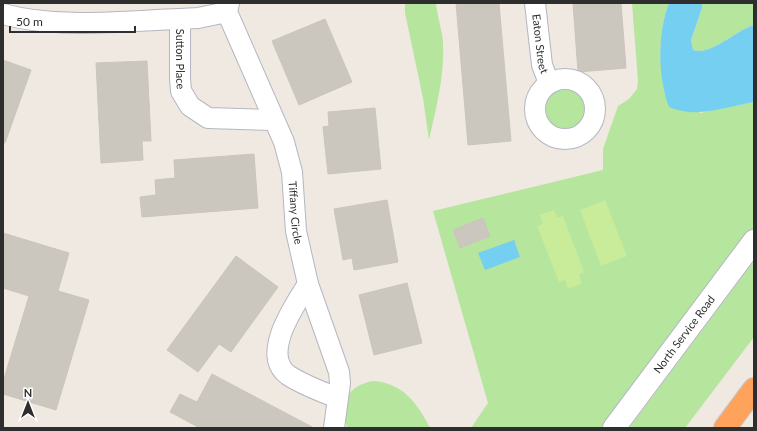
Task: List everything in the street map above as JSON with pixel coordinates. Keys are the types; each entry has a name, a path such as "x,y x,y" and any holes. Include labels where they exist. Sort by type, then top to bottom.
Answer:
{"highway":[{"path":"725,428 754,389"}],"main road":[{"name":"North Service Road","path":"614,428 754,241"}],"street":[{"name":"Eaton Street","path":"535,3 542,65 548,83"},
{"name":"Sutton Place","path":"3,14 39,21 68,22 180,19 228,8"},
{"name":"Tiffany Circle","path":"228,8 273,120 284,142 292,172 296,231 308,284 337,361 340,383 334,428"},
{"name":"Sutton Place","path":"180,19 180,78 182,91 190,106 208,118 273,120"},
{"path":"308,284 278,339 278,357 287,374 318,390 338,398"}],"green space":[{"path":"405,3 436,3 442,32 443,67 429,140 423,98 405,13"},
{"path":"632,3 669,3 665,13 661,36 661,60 665,94 701,113 713,109 754,102 754,241 614,428 471,428 488,403 433,211 603,170 603,149 618,106 629,99 637,89 638,81"},
{"path":"702,3 754,3 754,25 708,49 700,51 693,50 691,40 702,8"},
{"path":"559,79 571,79 582,84 590,92 595,103 593,121 582,134 571,139 559,139 548,134 540,126 535,115 535,103 540,92 548,84"},
{"path":"605,200 627,256 601,266 580,210"},
{"path":"554,210 557,218 563,216 584,272 579,275 582,283 568,289 565,280 559,282 537,226 543,224 540,215"},
{"path":"754,261 754,337 685,428 629,428"},
{"path":"373,381 384,383 401,390 420,410 430,428 347,428 345,419 345,403 351,391 364,383"}],"water":[{"path":"669,3 702,3 702,8 691,40 693,50 700,51 708,49 754,25 754,102 701,112 690,112 669,107 665,95 660,55 662,28"},
{"path":"514,240 520,257 485,270 478,253"}],"building":[{"path":"456,3 499,3 511,141 468,145"},
{"path":"573,3 621,3 626,68 578,72"},
{"path":"325,19 352,82 299,105 272,41"},
{"path":"3,60 31,70 5,143 3,142"},
{"path":"147,61 151,141 142,141 143,160 101,163 96,63"},
{"path":"375,108 381,169 328,174 323,127 329,126 328,112"},
{"path":"254,154 258,208 142,217 140,197 156,195 155,180 175,178 174,160"},
{"path":"387,200 398,262 354,270 352,258 343,260 334,209"},
{"path":"483,218 490,236 460,248 453,230"},
{"path":"3,233 69,253 58,291 89,300 56,410 3,394 3,382 29,296 3,288"},
{"path":"236,256 278,287 231,352 219,344 198,372 167,350"},
{"path":"407,283 422,343 374,355 359,295"},
{"path":"212,374 314,428 200,428 170,412 180,394 197,402"}]}
